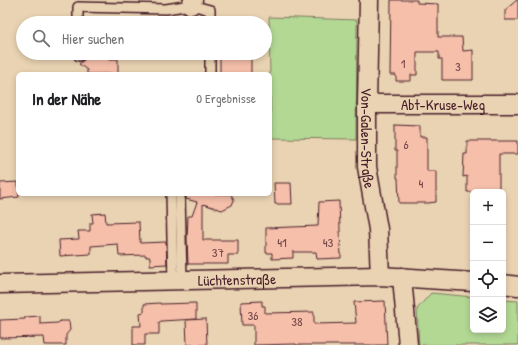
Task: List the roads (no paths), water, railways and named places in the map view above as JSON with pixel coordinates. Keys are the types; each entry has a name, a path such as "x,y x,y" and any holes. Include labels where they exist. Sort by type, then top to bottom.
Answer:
{"street":[{"name":"Von-Galen-Straße","path":"369,0 367,167 378,229 380,276"},
{"name":"Abt-Kruse-Weg","path":"367,104 518,104"},
{"name":"Lüchtenstraße","path":"0,284 380,276 470,282"},
{"path":"402,277 408,345"},
{"path":"506,284 518,286"}],"lane":[{"path":"78,16 78,7 166,8 192,2 210,10 210,16"},
{"path":"210,60 210,72"},
{"path":"170,196 178,280"},
{"path":"178,280 180,196"}]}
